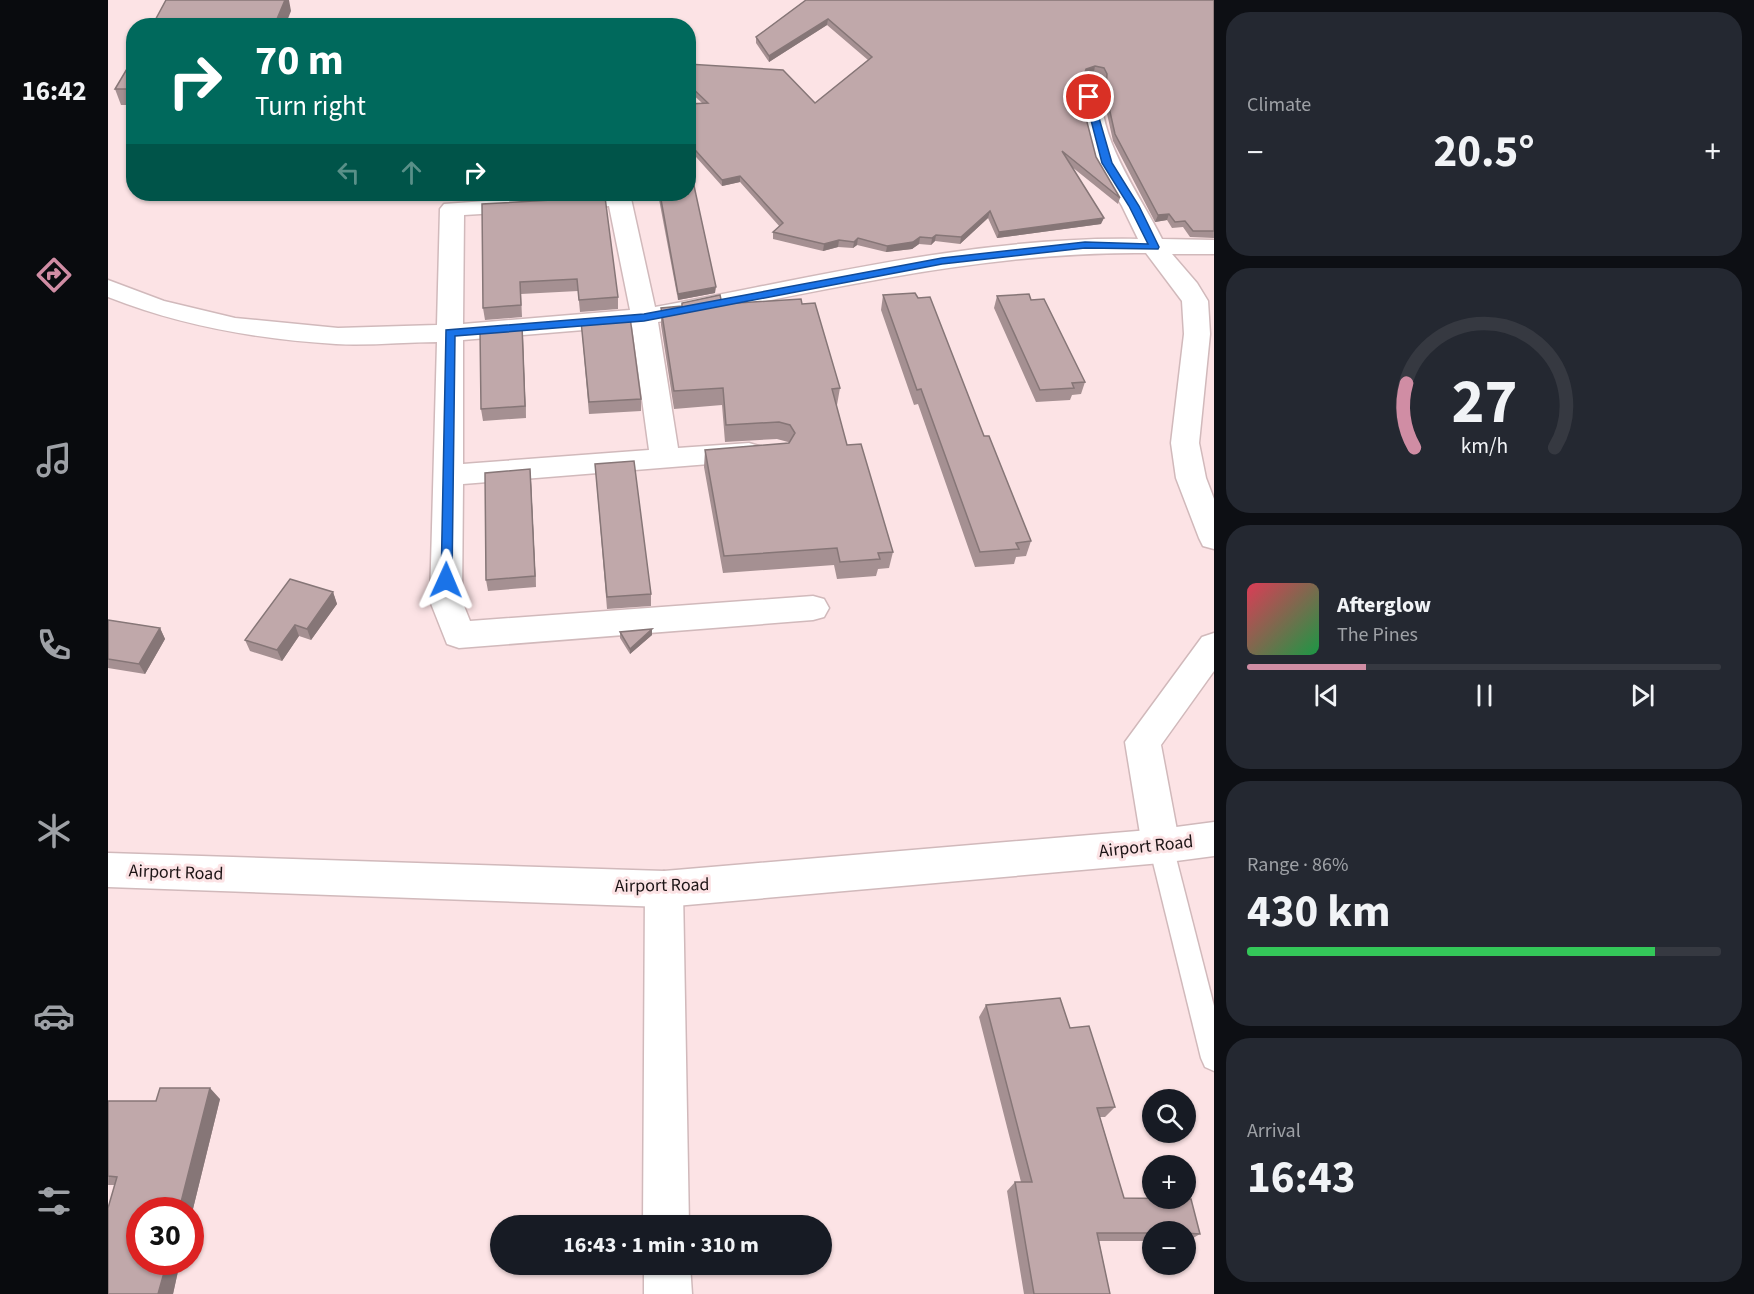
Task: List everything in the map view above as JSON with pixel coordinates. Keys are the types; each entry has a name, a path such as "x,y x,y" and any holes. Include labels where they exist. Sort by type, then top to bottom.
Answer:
{"street":[{"path":"1094,80 1089,97 1107,163 1134,206 1154,247 1188,288 1195,301 1197,334 1185,442 1191,478 1214,538"},
{"path":"554,201 452,209 446,601 459,635 813,608"},
{"path":"619,201 644,317 665,459"},
{"path":"108,288 156,307 235,326 338,336 450,333 644,317 942,261 1085,245 1214,248"},
{"path":"447,475 777,451"},
{"path":"1161,846 1143,742 1214,646"},
{"name":"Airport Road","path":"108,870 664,889 1161,846 1214,839"},
{"path":"664,889 666,1215"},
{"path":"667,1275 668,1294"}],"lane":[{"path":"1161,846 1214,1058"}],"building":[{"path":"166,0 285,0 277,18 156,18"},
{"path":"806,0 1214,0 1214,231 1193,231 1185,221 1175,222 1169,214 1158,215 1115,134 1106,94 1107,74 1104,68 1095,66 1086,69 1079,91 1096,157 1120,198 1062,151 1104,218 999,232 990,211 961,237 936,235 932,238 920,237 913,242 887,246 858,238 854,242 839,240 824,244 773,232 783,223 740,176 722,180 696,151 696,104 708,103 696,92 696,65 783,70 815,103 872,57 828,19 769,56 756,37"},
{"path":"126,70 126,89 115,89"},
{"path":"696,195 716,287 678,294 661,201 696,201"},
{"path":"606,201 618,297 579,300 577,279 520,282 521,305 483,308 482,204"},
{"path":"915,293 918,298 930,297 984,436 989,436 1031,541 1016,543 1019,549 980,552 921,389 917,390 883,295"},
{"path":"1029,294 1031,300 1044,299 1085,382 1072,383 1074,388 1040,390 997,296"},
{"path":"720,295 722,304 801,299 802,304 815,303 840,388 832,389 847,445 861,444 893,552 878,553 880,559 840,562 837,548 724,556 705,450 789,443 795,433 790,425 779,422 726,425 723,388 674,391 661,308 682,306 682,303"},
{"path":"630,317 641,399 589,402 581,321"},
{"path":"522,325 525,406 481,409 480,329"},
{"path":"634,461 651,594 607,597 595,464"},
{"path":"530,469 535,576 486,580 485,473"},
{"path":"290,579 333,592 307,629 295,625 277,650 245,640"},
{"path":"108,620 160,628 139,664 108,659"},
{"path":"652,629 630,649 620,632"},
{"path":"1060,998 1070,1028 1089,1026 1115,1107 1097,1108 1124,1198 1142,1198 1142,1209 1194,1209 1200,1234 1196,1234 1196,1221 1142,1221 1142,1233 1097,1233 1110,1294 1034,1294 1015,1182 1032,1182 986,1005"},
{"path":"160,1088 210,1088 182,1197 126,1197 126,1275 163,1275 158,1294 108,1294 108,1208 117,1177 108,1176 108,1101 156,1101"}],"route":[{"path":"446,580 450,333 644,317 738,301 814,283 942,261 1085,245 1154,247 1134,206 1118,184 1107,163 1089,97"}]}
